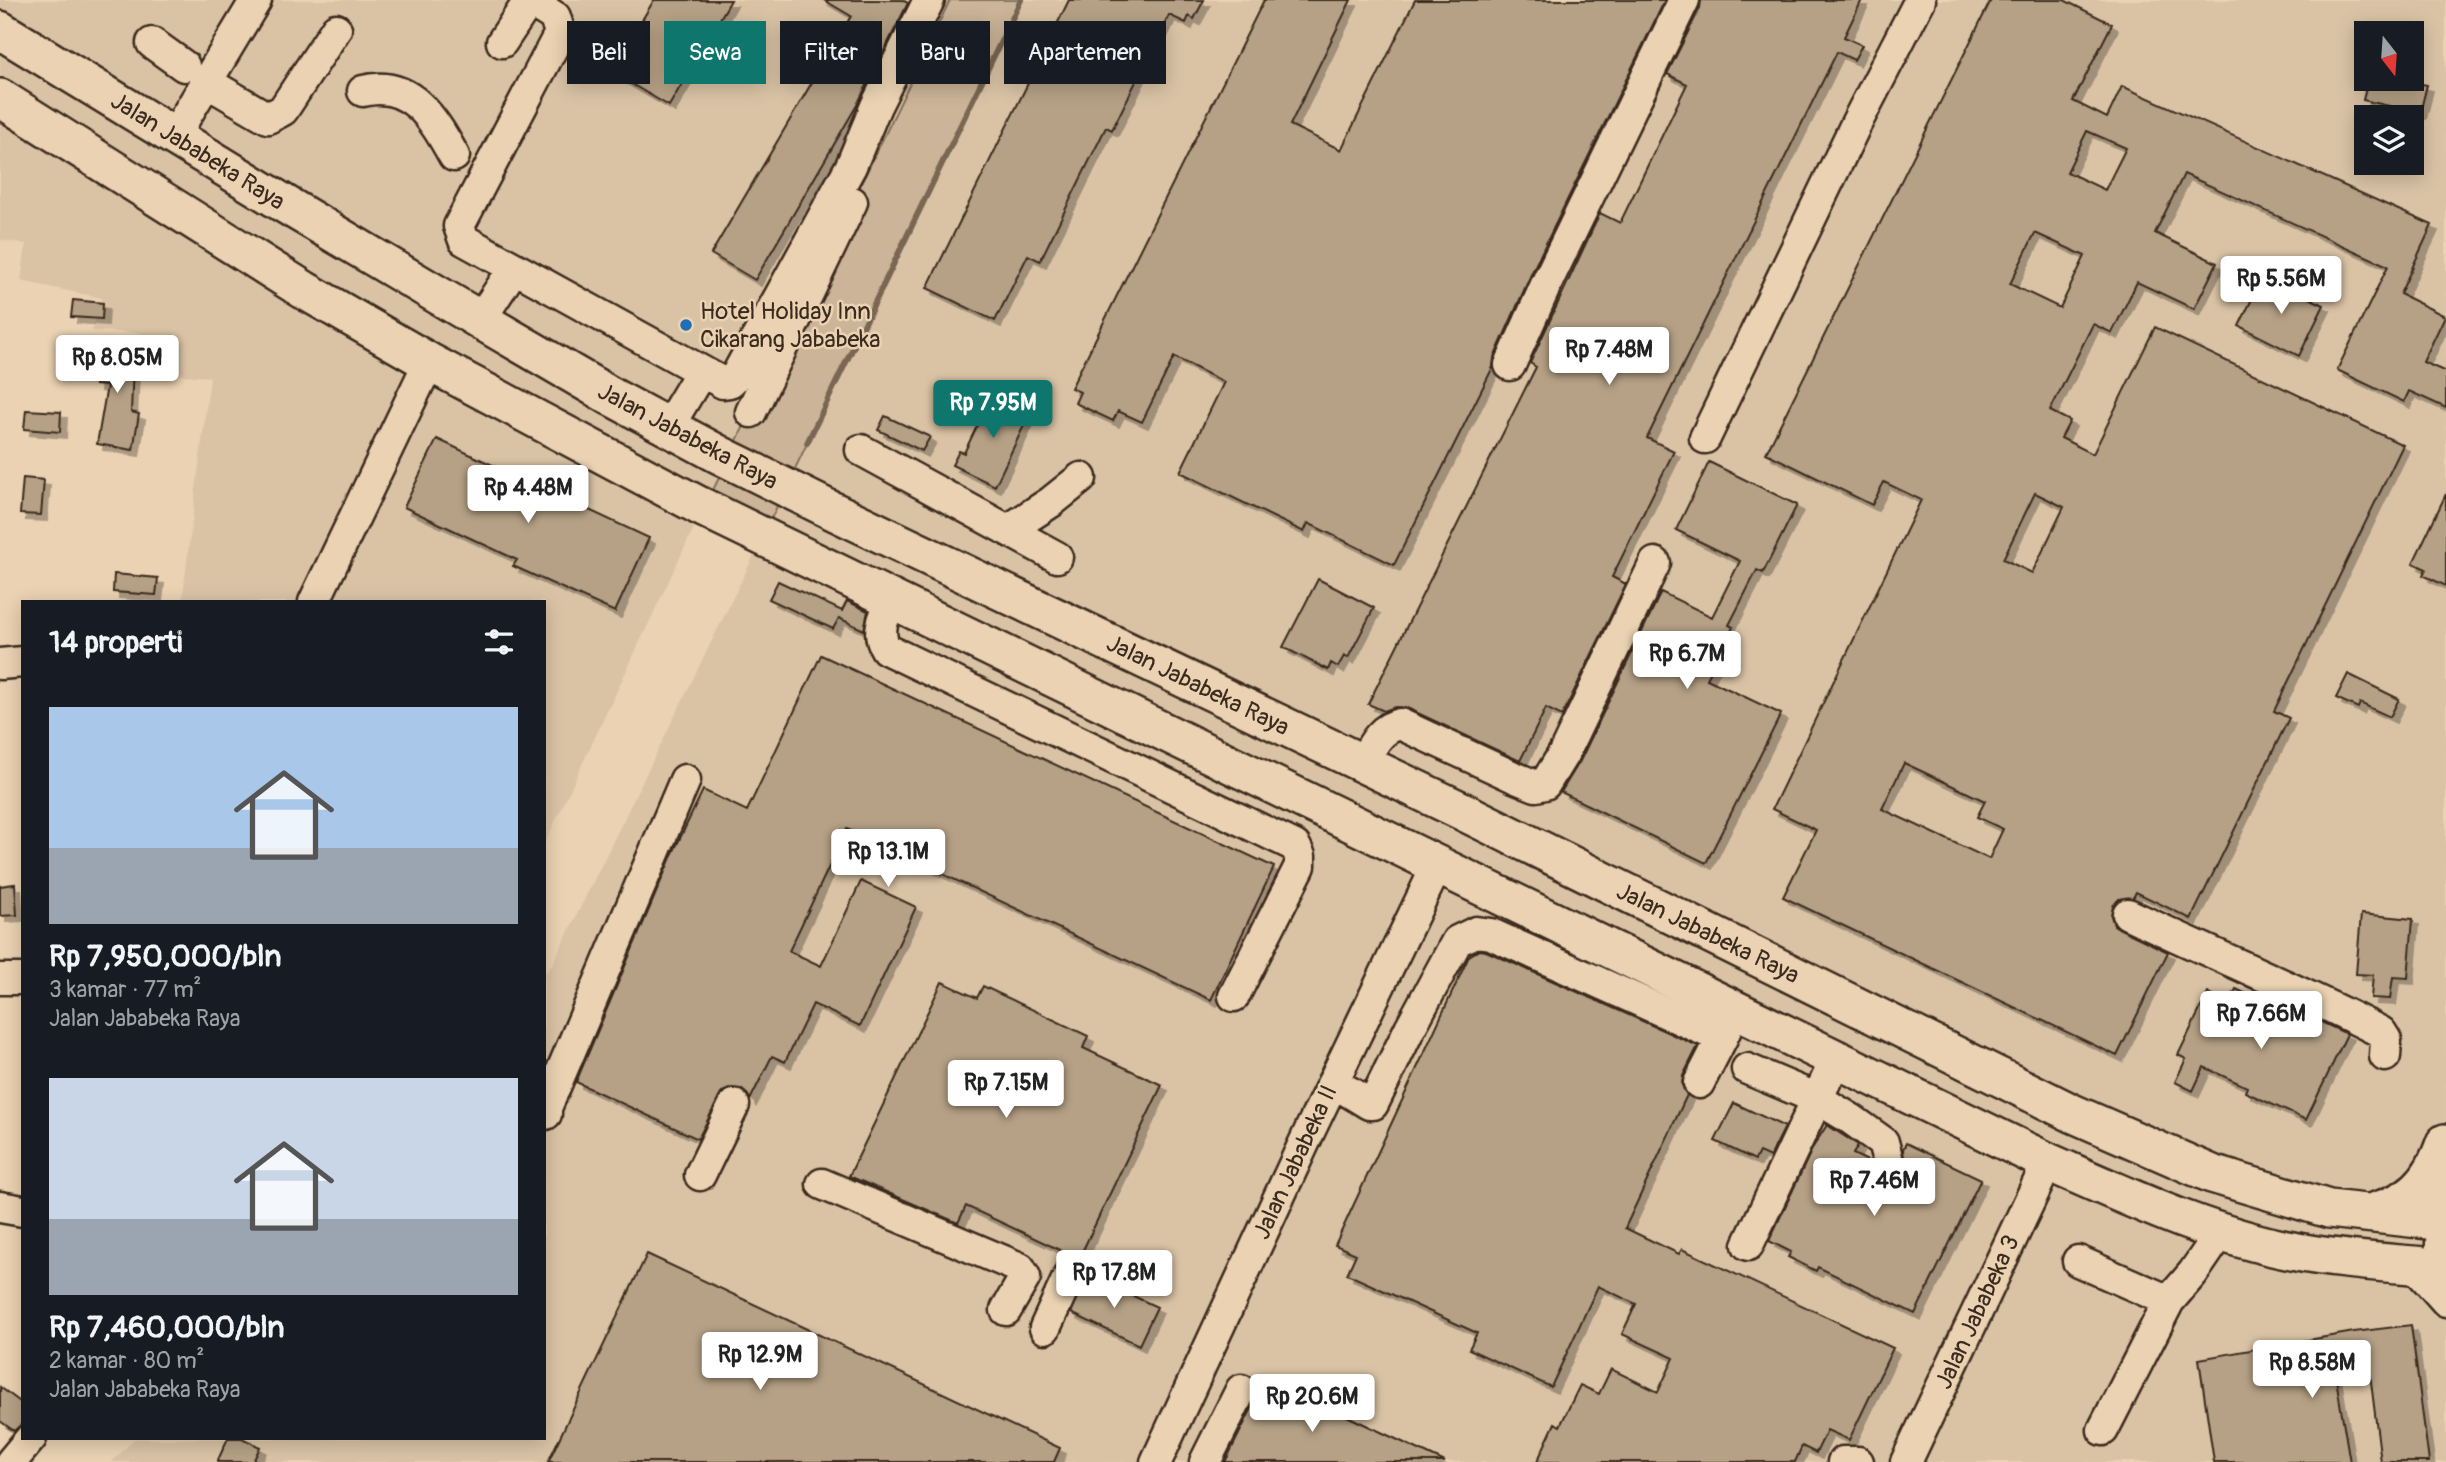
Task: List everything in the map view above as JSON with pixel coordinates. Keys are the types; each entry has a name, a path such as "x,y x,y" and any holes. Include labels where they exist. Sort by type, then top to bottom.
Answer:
{"main road":[{"name":"Jalan Jababeka Raya","path":"0,30 481,320 668,427 829,509 1460,810 2072,1114 2212,1174 2329,1209 2444,1222"},
{"path":"0,98 293,283 429,362 698,505 1438,864 1728,1023 1836,1059 2048,1162 2132,1199 2221,1232 2290,1251 2437,1275"},
{"path":"1438,864 1460,810"},
{"path":"2048,1162 2072,1114"},
{"path":"2369,1214 2390,1208 2409,1198 2417,1190 2438,1164 2445,1135"}],"street":[{"path":"174,136 195,74 256,0"},
{"path":"513,0 497,39 529,0 555,17 560,33 459,226 464,240 723,383 730,382 736,376 850,166 876,106 929,0"},
{"path":"751,412 950,0"},
{"path":"1510,365 1549,278 1684,0"},
{"path":"1704,438 1850,137 1920,0"},
{"path":"152,43 195,74 268,118 283,110 336,29"},
{"path":"363,91 393,89 425,108 454,156"},
{"path":"481,320 514,268"},
{"path":"315,600 429,362"},
{"path":"668,427 701,372"},
{"path":"861,450 1057,557"},
{"path":"1008,530 1040,510 1081,478"},
{"path":"1362,764 1381,733 1400,724 1514,778 1536,786 1545,784 1564,753 1655,563"},
{"path":"892,599 880,628 880,636 886,649 1296,846 1300,866 1234,996"},
{"path":"0,664 21,662"},
{"path":"546,1114 546,1108 685,780"},
{"name":"Jalan Jababeka II","path":"1156,1462 1438,864"},
{"path":"2128,914 2257,975 2317,999 2381,1032 2386,1040 2385,1056"},
{"path":"1333,1082 1373,1104 1457,940 1476,932 1491,934 1728,1023 1699,1083"},
{"path":"0,979 21,979"},
{"path":"1748,1245 1836,1059"},
{"path":"1746,1069 1818,1100 1851,1118 1883,1142 1887,1157"},
{"path":"700,1175 734,1105"},
{"path":"2437,1275 2444,1222 2445,1135"},
{"name":"Jalan Jababeka 3","path":"1906,1462 2048,1162"},
{"path":"822,1184 1020,1268 1025,1277 1006,1310"},
{"path":"0,1207 21,1211"},
{"path":"2103,1430 2169,1301 2193,1273 2221,1232"},
{"path":"2078,1261 2169,1301"},
{"path":"1045,1328 1072,1269"},
{"path":"1205,1462 1241,1390"},
{"path":"11,1462 29,1440"},
{"path":"1843,1462 1858,1462"}],"shaded area":[{"path":"0,0 2446,0 2446,1462 112,1462 133,1440 546,1440 546,972 553,963 760,543 698,519 546,841 546,600 182,600 210,377 137,372 142,333 92,331 102,298 21,281 26,244 0,240"},
{"path":"950,0 1019,0 1009,21 1004,21 1004,31 990,61 990,21 940,21"},
{"path":"909,84 979,84 760,542 699,519"}],"building":[{"path":"654,0 731,0 719,21 664,21 664,84 682,84 669,106 631,84 650,84 650,21 641,21"},
{"path":"824,0 902,0 908,3 899,21 896,21 896,27 882,55 882,21 848,21 851,16"},
{"path":"1069,0 1204,0 1194,19 1189,16 1186,23 1169,15 1166,21 1059,21"},
{"path":"1264,0 1351,0 1290,125 1341,150 1415,0 1665,0 1533,270 1494,358 1493,367 1394,565 1308,523 1304,532 1180,472 1224,382 1174,357 1142,422 1118,411 1113,421 1075,403 1080,392 1071,388"},
{"path":"1701,0 1862,0 1844,37 1862,45 1854,60 1837,52 1647,438 1674,451 1612,577 1626,584 1562,716 1546,708 1520,761 1407,708 1395,707 1384,711 1368,704 1536,367 1530,363 1600,213 1620,223 1687,84 1667,74 1700,8"},
{"path":"1991,0 2064,0 2112,24 2073,101 2107,118 2122,86 2432,225 2400,294 2445,316 2423,362 2446,372 2446,408 2409,391 2404,402 2337,370 2388,266 2184,174 2155,233 2217,263 2194,309 2137,282 2112,333 2093,324 2050,411 2070,421 2061,438 2093,454 2155,327 2403,445 2274,711 2289,718 2191,919 2136,892 2133,898 2119,899 2113,906 2111,916 2114,925 2168,952 2117,1056 1783,897 1816,830 1772,809 1921,500 1884,482 1872,505 1766,453","holes":["2087,131 2126,148 2105,190 2067,172","2035,233 2085,256 2060,308 2010,284","2035,493 2064,507 2032,573 2003,559","1904,763 1985,801 1977,817 2003,829 1989,859 1882,809"]},
{"path":"811,84 868,84 755,280 711,254"},
{"path":"1028,84 1135,84 1112,130 1106,127 1040,261 1028,255 995,321 927,288"},
{"path":"2424,84 2427,85 2422,105 2385,105 2363,100 2365,91 2424,91"},
{"path":"2263,276 2324,305 2299,356 2239,326"},
{"path":"73,300 103,303 102,319 71,317"},
{"path":"100,340 134,343 131,412 139,414 133,450 97,444 107,386 95,385"},
{"path":"993,393 1031,411 995,486 952,465 959,451 964,453"},
{"path":"26,410 61,412 60,432 24,429"},
{"path":"885,416 930,437 922,451 878,430"},
{"path":"437,439 649,538 615,612 513,566 517,560 404,507"},
{"path":"1709,462 1797,505 1763,573 1757,570 1729,625 1733,627 1707,679 1781,714 1706,863 1561,792 1580,761 1661,592 1712,617 1740,561 1676,530"},
{"path":"23,478 44,480 41,515 20,514"},
{"path":"2446,494 2446,586 2423,575 2426,569 2413,563"},
{"path":"114,574 158,578 156,595 113,592"},
{"path":"1318,579 1374,608 1348,658 1344,656 1338,667 1331,663 1328,670 1283,647"},
{"path":"778,581 842,611 847,601 868,611 864,630 839,618 833,629 769,599"},
{"path":"821,655 1274,867 1211,1000 847,829 789,951 821,966 861,881 916,907 860,1026 813,1004 785,1062 772,1056 750,1100 741,1089 732,1088 722,1092 698,1139 576,1082 672,855 703,790 747,811"},
{"path":"2348,674 2399,699 2390,717 2360,703 2358,708 2336,698"},
{"path":"15,884 17,915 0,916 0,886"},
{"path":"2361,914 2413,919 2408,978 2393,977 2390,999 2371,998 2373,975 2356,974"},
{"path":"1479,950 1698,1046 1683,1076 1682,1085 1687,1095 1625,1228 1679,1254 1682,1249 1893,1348 1849,1440 1827,1430 1816,1453 1802,1446 1795,1462 1537,1462 1555,1423 1560,1426 1580,1385 1599,1394 1611,1369 1658,1392 1674,1358 1622,1334 1636,1304 1598,1286 1551,1387 1469,1349 1477,1333 1347,1274 1356,1254 1335,1245 1469,956"},
{"path":"942,982 977,998 983,986 1088,1036 1083,1048 1162,1085 1081,1254 1066,1253 966,1206 958,1223 849,1176"},
{"path":"2236,989 2301,1020 2304,1014 2347,1034 2306,1120 2245,1092 2247,1087 2204,1067 2193,1091 2175,1082 2186,1059 2178,1055 2208,993 2229,1003"},
{"path":"1734,1103 1785,1127 1770,1157 1759,1152 1755,1160 1715,1141"},
{"path":"1827,1125 1858,1145 1853,1154 1870,1162 1874,1169 1882,1174 1892,1174 1900,1169 1906,1143 1981,1179 1915,1314 1818,1267 1816,1271 1788,1257 1791,1252 1769,1241 1813,1147"},
{"path":"647,1254 1060,1448 1054,1462 548,1462"},
{"path":"1088,1275 1157,1307 1139,1345 1071,1313"},
{"path":"2411,1325 2429,1462 2381,1462 2367,1350 2332,1355 2350,1462 2214,1462 2199,1359 2354,1332"},
{"path":"1268,1379 1445,1462 1225,1462 1257,1398 1257,1385 1264,1388"},
{"path":"0,1387 21,1403 21,1425 14,1431 0,1421"},
{"path":"227,1440 246,1440 260,1447 253,1462 217,1462"}],"waterway":[{"path":"807,443 1021,0"}],"place":[{"name":"Hotel Holiday Inn Cikarang Jababeka","path":"686,325"}]}
